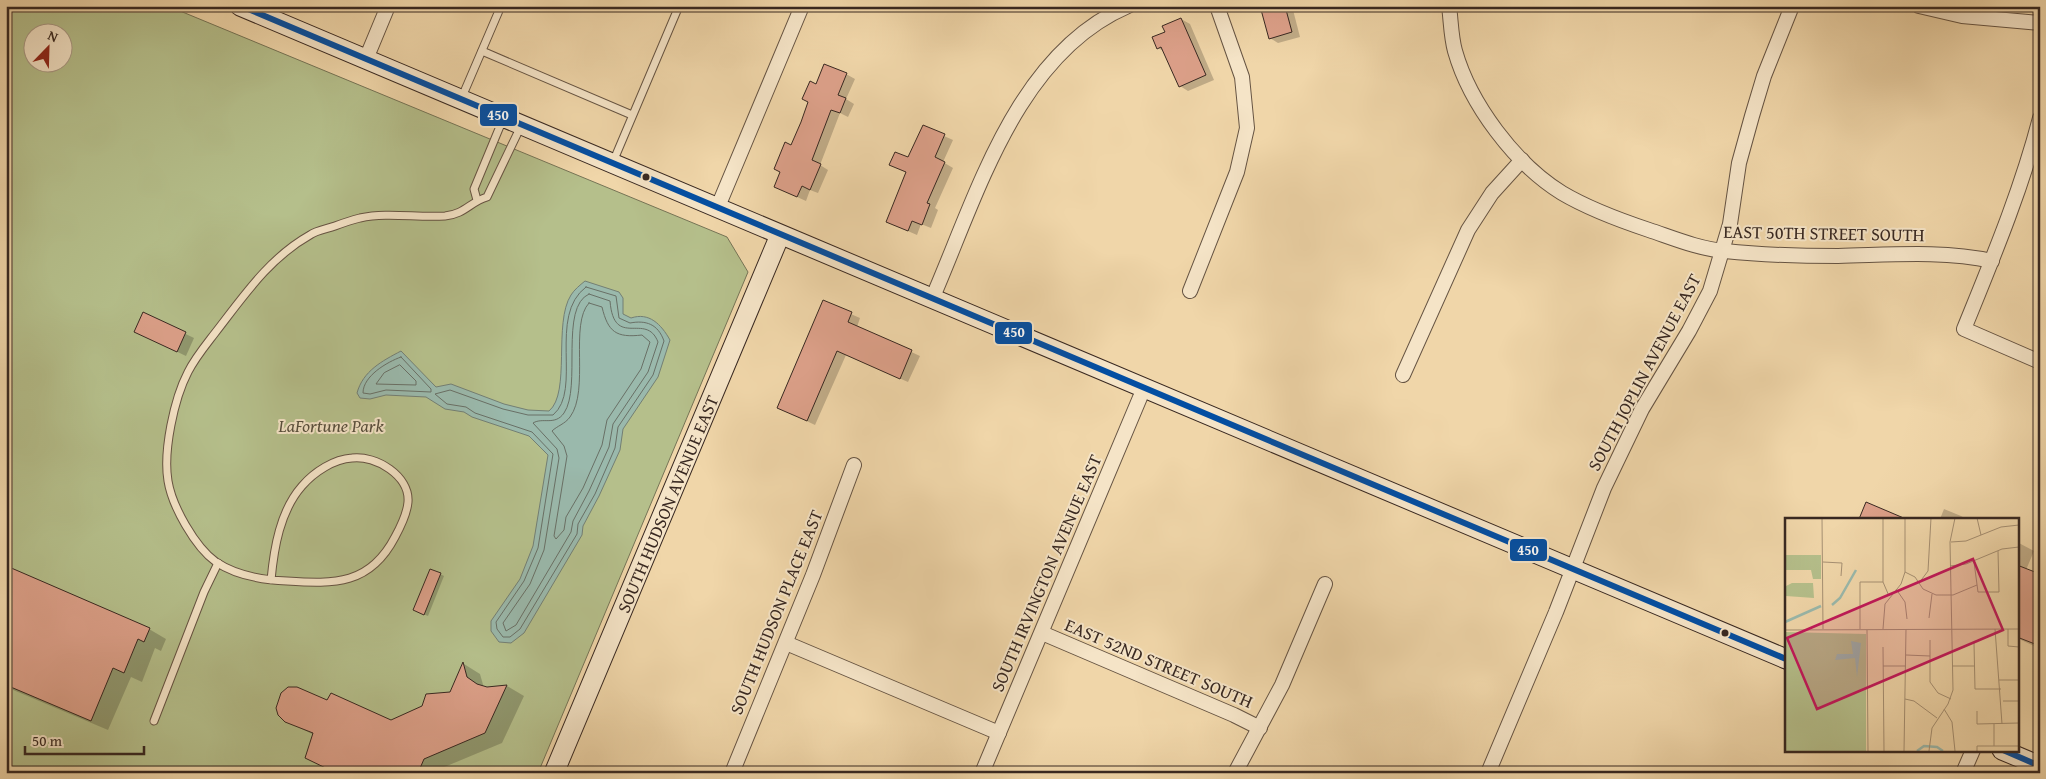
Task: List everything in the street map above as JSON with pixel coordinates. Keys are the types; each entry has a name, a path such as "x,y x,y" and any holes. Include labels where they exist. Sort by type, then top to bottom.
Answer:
{"main road":[{"path":"240,6 503,119 1785,659"},
{"name":"SOUTH HUDSON AVENUE EAST","path":"554,773 780,235"},
{"path":"2007,752 2040,766"}],"street":[{"path":"366,59 388,6"},
{"path":"717,209 802,6"},
{"path":"1190,291 1237,172 1247,128 1242,77 1217,6"},
{"name":"EAST 50TH STREET SOUTH","path":"1449,6 1454,49 1466,83 1494,126 1522,160 1561,192 1605,215 1672,238 1723,251 1837,256 1946,255 1970,256 1992,261"},
{"name":"SOUTH JOPLIN AVENUE EAST","path":"1488,773 1613,470 1642,409 1690,331 1706,299 1723,251 1730,224 1739,163 1752,116 1764,76 1792,6"},
{"path":"1919,6 1962,16 2040,24"},
{"path":"932,298 991,161 1020,104 1045,71 1072,42 1120,8"},
{"path":"2040,118 2032,150 1992,261 1964,329 2040,362"},
{"path":"1403,376 1468,230 1492,193 1522,160"},
{"name":"SOUTH IRVINGTON AVENUE EAST","path":"982,773 1144,388"},
{"name":"SOUTH HUDSON PLACE EAST","path":"732,773 786,643 854,465"},
{"path":"1235,773 1260,728 1296,652 1325,584"},
{"name":"EAST 52ND STREET SOUTH","path":"1042,633 1234,715 1260,728"},
{"path":"786,643 998,733"},
{"path":"1963,773 1972,752"}],"lane":[{"path":"460,100 501,6"},
{"path":"612,164 679,6"},
{"path":"482,51 632,115"},
{"path":"477,200 474,189 503,119"},
{"path":"271,580 277,539 285,515 303,485 315,475 341,460 358,458 386,467 398,475 408,494 408,504 404,518 390,546 372,567 340,582 271,580 246,577 218,563 186,528 168,481 166,464 171,426 187,373 197,356 251,286 281,254 312,233 362,218 447,216 466,211 477,200 488,197 521,126"},
{"path":"154,721 204,592 218,563"}],"green space":[{"name":"LaFortune Park","path":"6,6 168,6 727,237 748,272 538,773 6,773"}],"water":[{"path":"585,281 619,292 623,298 623,314 631,318 649,318 663,329 670,340 658,377 623,429 620,450 583,526 582,535 524,633 511,643 499,642 491,631 491,621 520,579 533,546 548,455 529,436 472,417 464,412 445,409 426,397 386,395 370,399 360,398 357,393 364,379 374,368 401,351 436,387 451,384 504,404 528,410 549,411 556,402 559,389 563,322 566,307 572,293"}],"building":[{"path":"1260,6 1285,6 1292,32 1269,39"},
{"path":"1181,18 1206,75 1179,87 1161,47 1157,49 1152,37 1165,32 1162,26"},
{"path":"824,64 847,73 838,95 846,98 840,113 831,110 812,160 821,164 810,190 802,186 797,197 774,187 780,172 774,169 785,142 791,145 801,122 808,102 802,99 810,81 816,84"},
{"path":"923,125 945,134 935,157 945,162 927,203 930,204 922,225 912,221 908,231 886,222 906,172 889,165 895,152 908,157"},
{"path":"823,300 852,312 848,322 912,350 900,379 837,351 807,421 777,408"},
{"path":"143,312 186,332 177,352 134,332"},
{"path":"1866,502 1904,518 1859,518"},
{"path":"2018,565 2040,574 2040,646 2018,637"},
{"path":"9,567 150,628 144,642 138,639 124,673 113,668 91,721 6,685 6,574"},
{"path":"430,569 441,573 424,615 413,610"},
{"path":"463,662 467,677 477,684 487,687 507,685 485,733 424,759 418,773 336,773 305,758 313,733 285,722 278,715 276,708 281,693 288,687 297,687 327,700 331,693 391,720 422,706 426,694 450,692"}],"transit line":[{"name":"450","path":"241,6 1785,659"},
{"name":"450","path":"2008,752 2040,766"}]}
